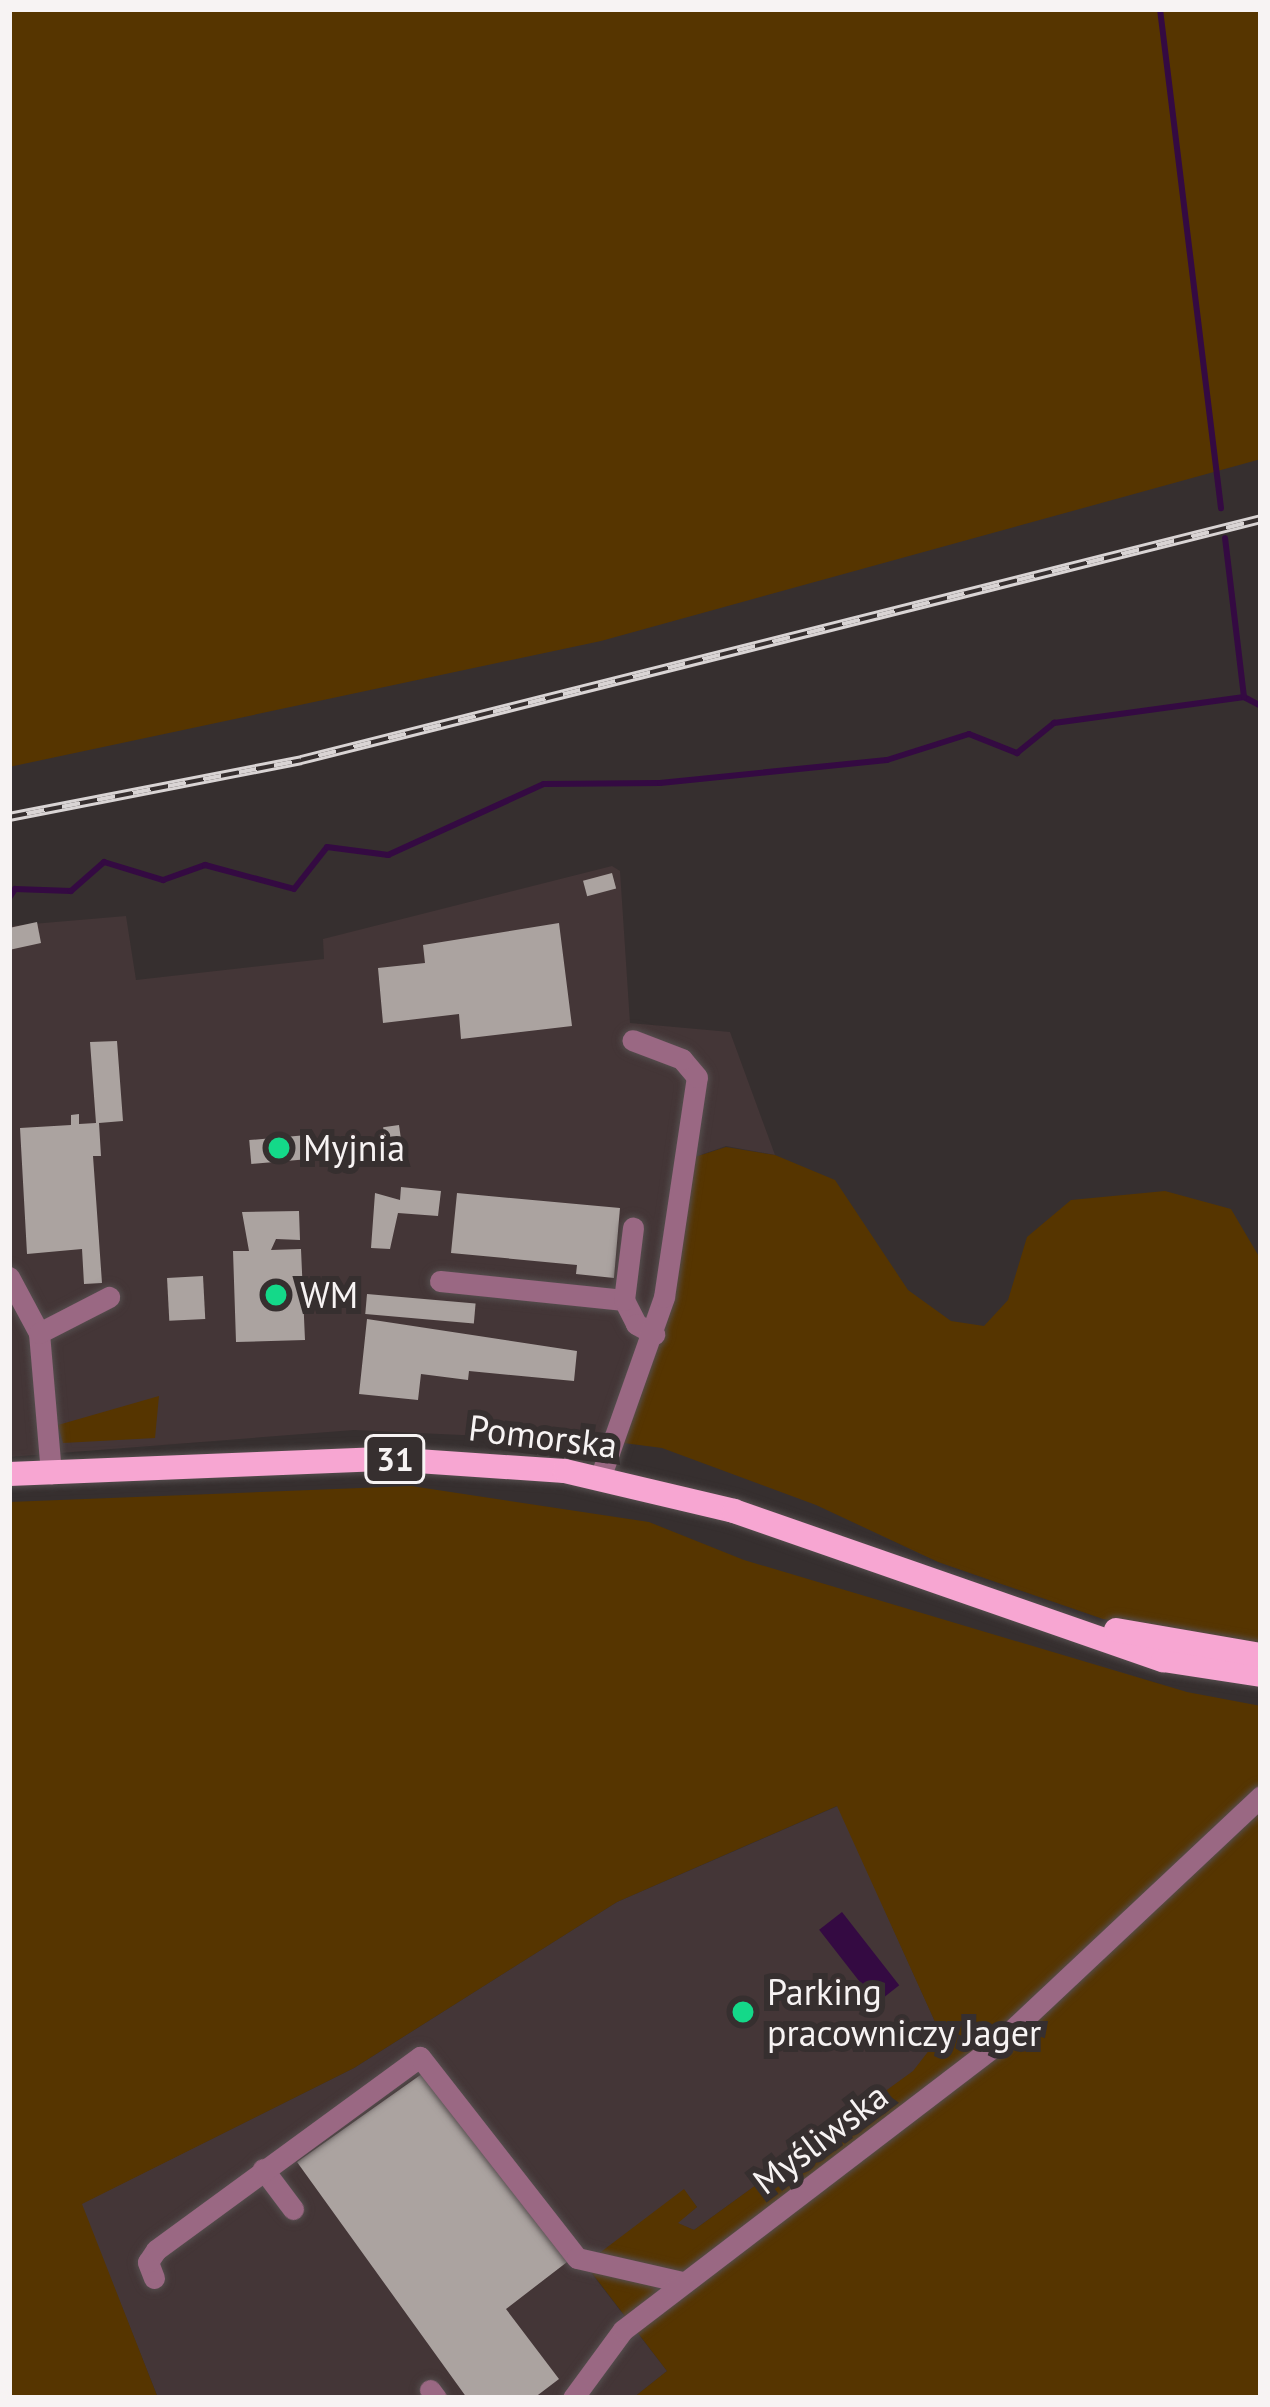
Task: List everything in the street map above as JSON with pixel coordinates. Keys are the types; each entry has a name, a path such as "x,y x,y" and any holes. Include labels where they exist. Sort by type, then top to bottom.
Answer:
{"main road":[{"name":"Pomorska","path":"9,1474 414,1460 601,1478 775,1525 1028,1610"},
{"name":"31","path":"1028,1610 1261,1655"},
{"name":"31","path":"1028,1610 1163,1660 1261,1675"}],"street":[{"path":"601,1478 655,1334 698,1077 682,1059 632,1040"},
{"path":"633,1228 624,1300 636,1324 655,1334"},
{"path":"9,1276 38,1334 51,1473"},
{"path":"440,1281 624,1300"},
{"path":"38,1334 109,1297"},
{"name":"Myśliwska","path":"573,2398 623,2330 995,2046 1261,1796"},
{"path":"154,2278 148,2261 156,2250 420,2057 577,2258 683,2282"},
{"path":"263,2169 293,2209"}],"shaded area":[{"path":"9,9 1261,9 1261,459 601,641 9,767"},
{"path":"612,866 620,871 630,1023 730,1032 775,1155 726,1146 692,1158 673,1294 616,1442 354,1430 9,1457 9,926 126,916 136,980 324,959 323,939"},
{"path":"726,1147 775,1155 835,1180 908,1290 951,1321 984,1326 1008,1300 1027,1237 1071,1200 1165,1191 1231,1209 1261,1260 1261,1644 1103,1619 938,1562 816,1505 662,1448 616,1442 673,1294 692,1158"},
{"path":"159,1396 155,1438 63,1443 58,1425"},
{"path":"411,1486 649,1522 744,1560 1187,1692 1261,1706 1261,2398 633,2398 667,2371 585,2264 684,2189 697,2207 678,2223 694,2230 913,2071 941,2035 837,1806 617,1902 354,2068 82,2204 158,2398 9,2398 9,1502"},
{"path":"838,1806 941,2035 914,2071 694,2230 677,2223 697,2207 684,2190 585,2265 667,2371 633,2398 158,2398 81,2204 354,2068 617,1902"},
{"path":"842,1912 899,1985 876,2003 819,1930"}],"building":[{"path":"612,873 616,888 587,896 583,881"},
{"path":"37,922 41,943 9,950 9,928"},
{"path":"559,923 572,1026 461,1039 459,1014 383,1023 378,968 425,963 423,945"},
{"path":"117,1041 123,1121 99,1123 101,1156 93,1156 102,1283 84,1284 82,1249 27,1254 20,1128 71,1125 71,1115 79,1114 79,1124 96,1123 90,1042"},
{"path":"399,1125 403,1154 387,1156 383,1127"},
{"name":"Myjnia","path":"307,1135 309,1159 251,1164 249,1140"},
{"path":"401,1187 441,1191 438,1216 398,1213 390,1249 371,1248 375,1193 400,1200"},
{"path":"457,1193 620,1208 614,1278 576,1274 577,1265 451,1253"},
{"path":"299,1211 300,1240 276,1239 271,1250 301,1249 305,1340 236,1342 233,1251 249,1251 242,1212"},
{"path":"203,1276 205,1319 169,1321 167,1278"},
{"path":"367,1294 476,1303 474,1323 365,1314"},
{"path":"367,1319 577,1351 574,1381 469,1371 468,1380 421,1374 418,1400 359,1394"},
{"path":"426,2071 571,2259 506,2309 559,2379 534,2398 467,2398 297,2162"}],"waterway":[{"path":"1160,9 1221,508"},
{"path":"9,898 15,889 71,891 104,862 163,880 205,865 294,889 327,847 388,855 544,784 660,783 887,760 969,734 1017,753 1054,723 1244,697 1225,538"},
{"path":"1244,697 1261,706"}],"railway":[{"path":"9,817 301,760 1261,519"}],"place":[{"name":"Myjnia","path":"279,1148"},
{"name":"WM","path":"276,1295"},
{"name":"Parking pracowniczy Jager","path":"743,2012"}]}
